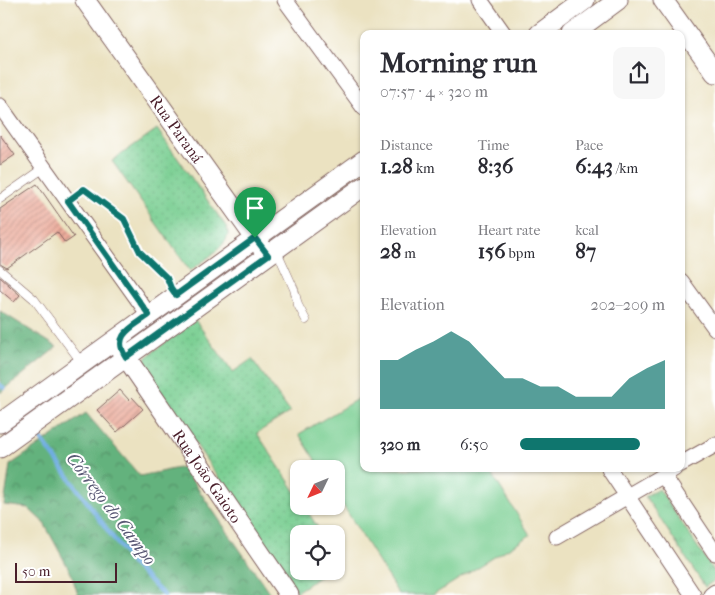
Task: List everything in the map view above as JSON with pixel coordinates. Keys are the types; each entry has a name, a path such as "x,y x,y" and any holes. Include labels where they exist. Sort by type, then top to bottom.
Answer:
{"street":[{"name":"Rua Paraná","path":"86,0 255,238 272,252"},
{"path":"285,0 360,103"},
{"path":"480,0 501,30"},
{"path":"544,30 585,0"},
{"path":"577,30 618,0"},
{"path":"663,0 684,30"},
{"path":"685,31 715,73"},
{"path":"0,106 154,322 152,339"},
{"path":"0,423 360,163"},
{"path":"0,448 360,189"},
{"path":"685,286 715,328"},
{"path":"124,334 121,350 126,357"},
{"name":"Rua João Gaioto","path":"126,357 289,595"},
{"path":"685,462 715,445"},
{"path":"611,472 693,595"},
{"path":"557,536 668,472 715,553"},
{"path":"711,595 715,592"}],"lane":[{"path":"0,199 44,168"},
{"path":"272,252 294,289 298,305 306,320"},
{"path":"0,270 34,299 82,363"}],"path":[{"path":"68,201 84,189 118,214 128,225 140,252 167,278 176,295"}],"green space":[{"path":"157,129 225,225 228,232 227,237 219,248 190,271 112,161"},
{"path":"0,311 57,347 0,393"},
{"path":"195,320 233,372 252,359 290,412 257,433 290,483 290,515 310,515 316,525 290,525 290,580 314,580 296,592 144,368 145,360 150,354"},
{"path":"360,397 360,472 491,472 530,535 433,595 399,595 345,508 345,460 315,460 299,434"},
{"path":"86,413 140,476 183,467 271,595 78,595 71,573 44,523 28,508 4,505 10,465"},
{"path":"659,489 715,573 715,580 705,587 645,496"}],"building":[{"path":"0,135 15,155 0,165"},
{"path":"37,184 74,237 65,243 57,232 7,268 0,264 0,209"},
{"path":"0,277 20,295 14,302 0,290"},
{"path":"120,390 129,400 132,397 143,409 117,432 97,410"}],"waterway":[{"name":"Córrego do Campo","path":"0,385 4,388"},
{"name":"Córrego do Campo","path":"39,436 133,565 164,595"}],"route":[{"path":"84,189 124,219 140,252 162,272 176,295 255,238 268,255 126,357 121,350 124,334 149,315 68,201 84,189"}]}
